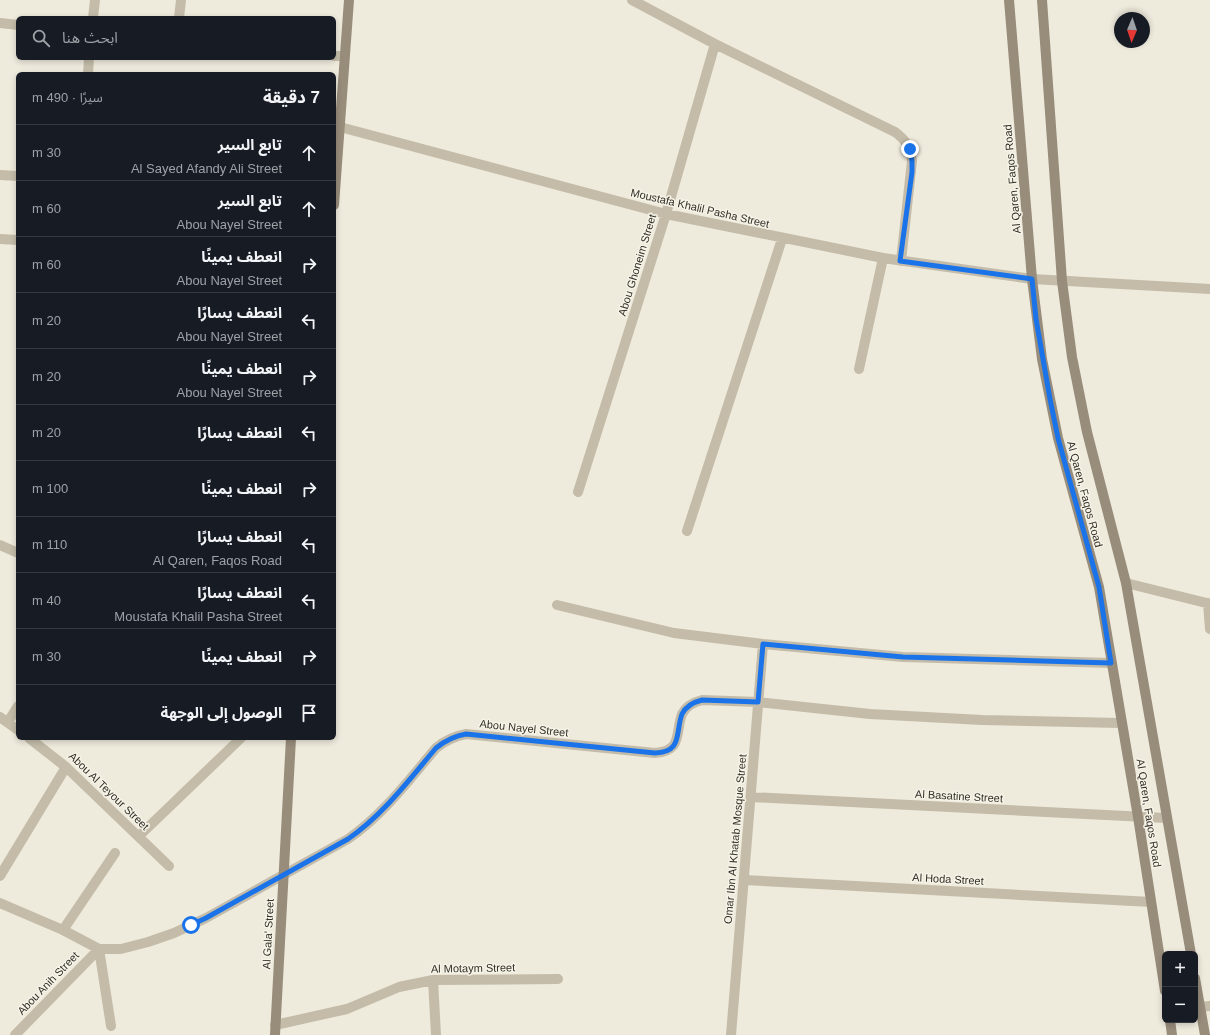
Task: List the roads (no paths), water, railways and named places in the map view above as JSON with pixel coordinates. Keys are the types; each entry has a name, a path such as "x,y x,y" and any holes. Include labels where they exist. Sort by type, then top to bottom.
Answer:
{"main road":[{"path":"336,175 349,0"},
{"name":"Al Qaren, Faqos Road","path":"1009,0 1036,319 1058,438 1099,587 1121,724 1138,817 1164,987"},
{"name":"Al Qaren, Faqos Road","path":"1042,0 1062,281 1069,342 1078,395 1126,583 1190,951"},
{"name":"Al Gala' Street","path":"275,1030 291,740"},
{"path":"1198,987 1205,1007 1205,1035"},
{"path":"1170,1023 1172,1035"}],"street":[{"path":"93,16 95,0"},
{"path":"179,16 181,0"},
{"path":"632,0 715,44 895,132 904,139 910,149 912,161 900,261"},
{"path":"0,23 16,25"},
{"name":"Abou Ghoneim Street","path":"578,492 666,214 715,44"},
{"path":"336,56 345,56"},
{"path":"88,72 89,60"},
{"name":"Moustafa Khalil Pasha Street","path":"340,127 666,214 782,239 883,258 1032,279 1210,288"},
{"path":"0,175 16,176"},
{"path":"0,239 16,240"},
{"path":"687,531 782,239"},
{"path":"859,369 883,258"},
{"path":"0,545 16,552"},
{"path":"1126,583 1209,604 1210,629"},
{"path":"557,605 674,632 763,644 903,657 1111,663"},
{"name":"Omar Ibn Al Khatab Mosque Street","path":"731,1035 763,644"},
{"name":"Abou Nayel Street","path":"99,949 121,949 174,933 206,918 348,839 362,829 386,806 436,748 445,740 455,736 466,734 655,753 665,752 673,747 678,739 682,714 687,707 694,702 702,700 758,702 870,714 982,720 1121,724"},
{"path":"16,708 4,719 16,728"},
{"name":"Abou Al Teyour Street","path":"32,740 66,767 169,866"},
{"path":"139,836 239,740"},
{"path":"0,876 66,767"},
{"name":"Al Basatine Street","path":"751,797 1166,818"},
{"path":"63,930 115,853"},
{"name":"Al Hoda Street","path":"744,880 1151,902"},
{"path":"0,903 63,930 99,949 111,1026"},
{"name":"Abou Anih Street","path":"15,1035 99,949"},
{"name":"Al Motaym Street","path":"275,1030 347,1009 399,987 433,980 558,979"},
{"path":"433,980 436,1035"}]}
